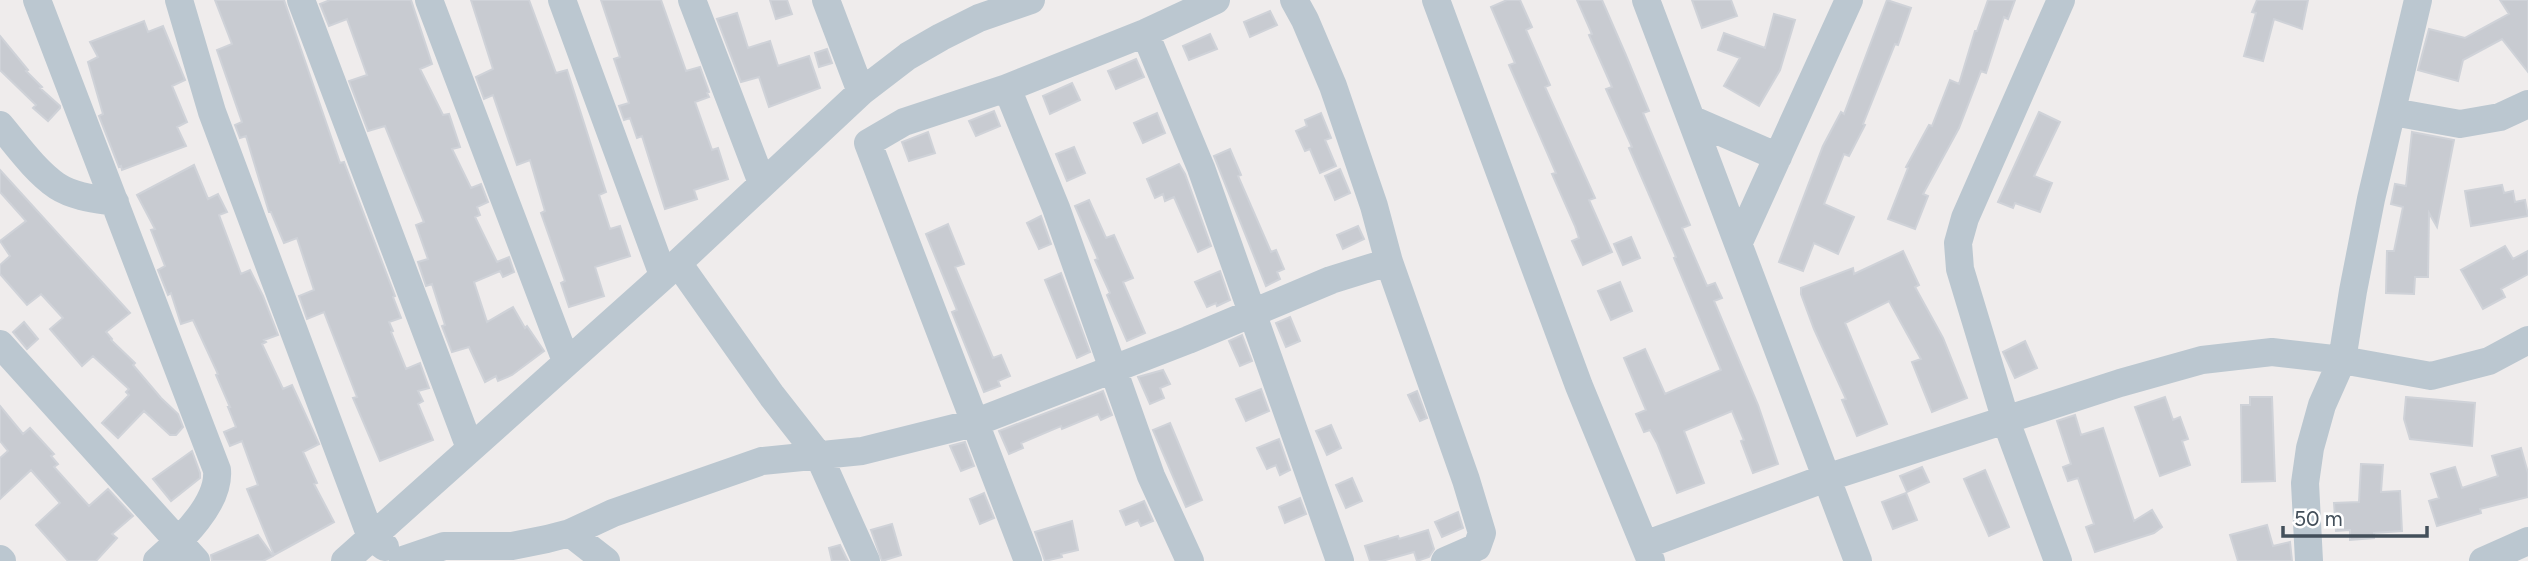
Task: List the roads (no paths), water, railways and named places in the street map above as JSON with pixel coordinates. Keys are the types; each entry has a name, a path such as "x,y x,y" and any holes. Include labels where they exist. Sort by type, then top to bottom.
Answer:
{"street":[{"path":"37,0 217,470 218,482 214,495 187,552 158,561"},
{"path":"179,0 212,112 371,537 404,560 444,546 512,546 570,533 613,513 762,461 863,451 974,423 1188,340 1331,280 1389,262"},
{"path":"302,0 470,448"},
{"path":"429,0 566,361"},
{"path":"562,0 671,269 819,456 866,561"},
{"path":"692,0 762,183"},
{"path":"827,0 852,102 1028,561"},
{"path":"345,561 671,269 852,102 908,56 979,18 1031,0"},
{"path":"868,143 904,122 1007,88 1145,33 1216,0"},
{"path":"1294,0 1333,86 1374,206 1389,262 1482,533 1477,547 1445,561"},
{"path":"1436,0 1579,386 1648,553 1826,478 2120,383 2202,360 2272,352 2342,360 2431,376 2489,361 2528,340"},
{"path":"1646,0 1858,561"},
{"path":"1739,242 1849,0"},
{"path":"2058,561 2006,421 1960,269 1958,243 1965,218 2061,0"},
{"path":"2309,561 2305,483 2310,449 2322,405 2342,360 2371,199 2418,0"},
{"path":"1145,33 1201,168 1340,561"},
{"path":"1007,88 1056,208 1151,476 1190,561"},
{"path":"2393,112 2460,124 2500,117 2528,104"},
{"path":"1691,119 1778,157"},
{"path":"0,125 57,186 82,196 115,202"},
{"path":"0,344 187,552"},
{"path":"570,533 606,561"},
{"path":"2483,561 2528,541"}]}
